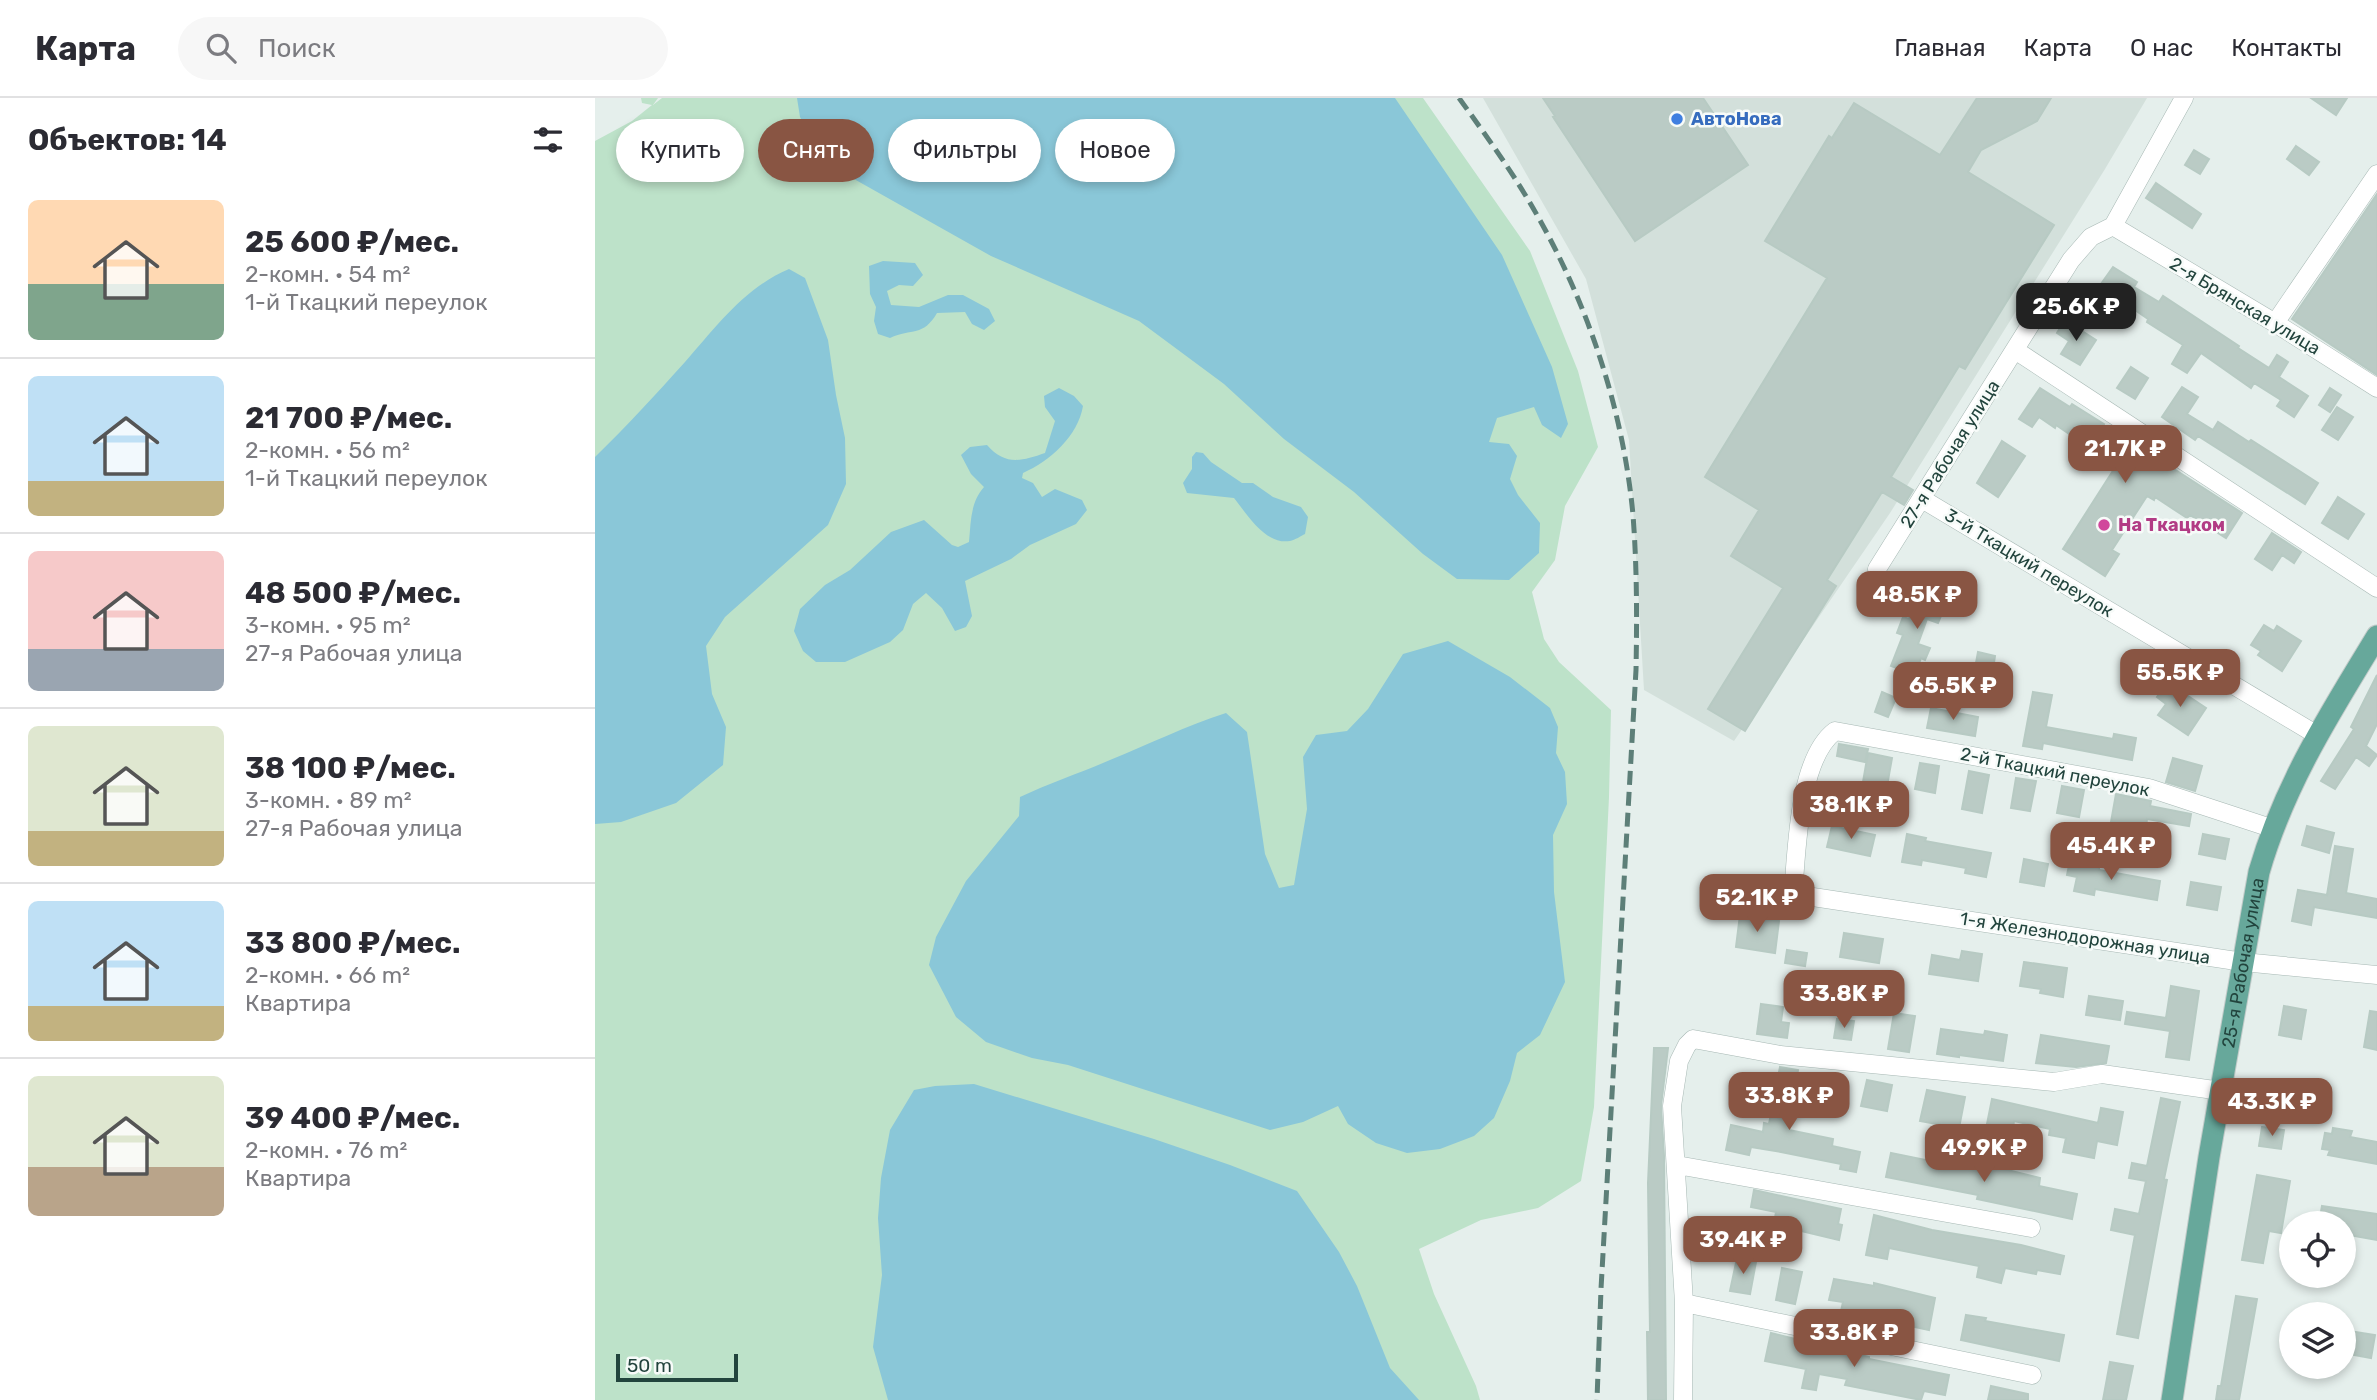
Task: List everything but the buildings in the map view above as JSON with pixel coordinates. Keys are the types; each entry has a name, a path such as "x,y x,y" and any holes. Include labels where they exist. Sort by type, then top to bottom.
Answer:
{"main road":[{"name":"25-я Рабочая улица","path":"2172,1400 2259,872 2271,828 2317,735 2377,636"}],"street":[{"name":"27-я Рабочая улица","path":"1877,569 2071,260 2091,237 2113,226 2184,98"},
{"path":"2275,323 2377,174"},
{"name":"2-я Брянская улица","path":"2113,226 2377,388"},
{"path":"2015,350 2377,588"},
{"name":"3-й Ткацкий переулок","path":"1922,499 2317,735"},
{"name":"2-й Ткацкий переулок","path":"1793,894 1803,796 1824,739 1835,731 2149,788 2271,828"},
{"name":"1-я Железнодорожная улица","path":"1793,894 2243,962 2377,975"},
{"path":"1683,1400 1684,1303 1672,1106 1679,1061 1693,1039 1727,1047 1807,1058 2054,1082 2102,1074 2221,1091"},
{"path":"1677,1165 2031,1228"},
{"path":"1684,1303 2032,1375"}],"shaded area":[{"path":"1483,98 2147,98 1890,513 1734,741 1644,690 1629,440 1586,279"}],"green space":[{"path":"641,98 658,98 653,105 662,98 1423,98 1530,251 1578,371 1598,447 1565,506 1555,560 1532,592 1544,639 1559,662 1611,710 1609,797 1594,1107 1581,1181 1538,1208 1481,1220 1419,1249 1434,1294 1480,1400 595,1400 595,141 616,130 616,182 744,182 744,119 634,119 652,105 642,103"}],"water":[{"path":"797,98 1395,98 1502,255 1552,367 1568,424 1561,438 1542,425 1534,407 1497,418 1489,442 1509,444 1517,456 1510,479 1518,495 1540,523 1539,553 1509,580 1457,579 1423,554 1354,492 1284,439 1224,384 1139,321 991,256 859,182 874,182 874,119 800,117"},
{"path":"883,261 915,263 923,275 913,286 899,285 887,291 891,305 919,307 948,295 963,295 989,309 995,321 984,330 972,324 965,312 937,313 927,326 917,331 890,338 878,334 874,321 876,307 870,294 869,266"},
{"path":"789,269 805,278 828,340 845,438 846,484 828,525 725,617 706,646 712,694 726,727 723,765 676,803 621,822 595,824 595,457 732,309 758,287"},
{"path":"1059,388 1074,396 1083,406 1080,417 1061,446 1043,462 1023,473 1022,478 1033,483 1042,497 1055,489 1082,500 1087,510 1076,524 1030,545 1011,559 965,581 972,616 966,627 955,631 942,608 926,593 913,604 903,630 890,642 845,662 816,662 803,651 794,631 800,609 825,585 850,570 891,532 924,520 952,545 958,547 969,542 974,506 984,487 971,474 961,455 970,447 987,445 1000,456 1014,460 1045,453 1055,421 1045,407 1044,396"},
{"path":"1196,452 1203,453 1211,462 1242,483 1253,483 1273,497 1301,507 1308,517 1305,534 1290,541 1281,541 1258,527 1234,498 1187,493 1183,483 1192,469 1192,457"},
{"path":"1448,641 1510,677 1550,708 1558,727 1556,753 1565,772 1567,804 1553,835 1554,892 1565,982 1540,1035 1517,1053 1510,1081 1494,1118 1474,1136 1440,1149 1407,1153 1376,1143 1348,1124 1338,1106 1303,1122 1270,1130 1068,1065 1032,1058 986,1042 956,1017 929,965 936,937 966,881 1019,816 1020,797 1226,713 1247,732 1265,854 1279,888 1294,885 1307,809 1303,757 1316,735 1347,731 1368,709 1403,654"},
{"path":"974,1084 1154,1139 1297,1191 1339,1252 1357,1286 1390,1368 1419,1400 888,1400 873,1347 882,1275 878,1218 881,1178 890,1130 914,1090"}],"railway":[{"path":"1459,98 1533,208 1586,318 1621,435 1633,515 1636,670 1597,1400"}],"place":[{"name":"АвтоНова","path":"1677,119"},
{"name":"На Ткацком","path":"2104,525"}]}
